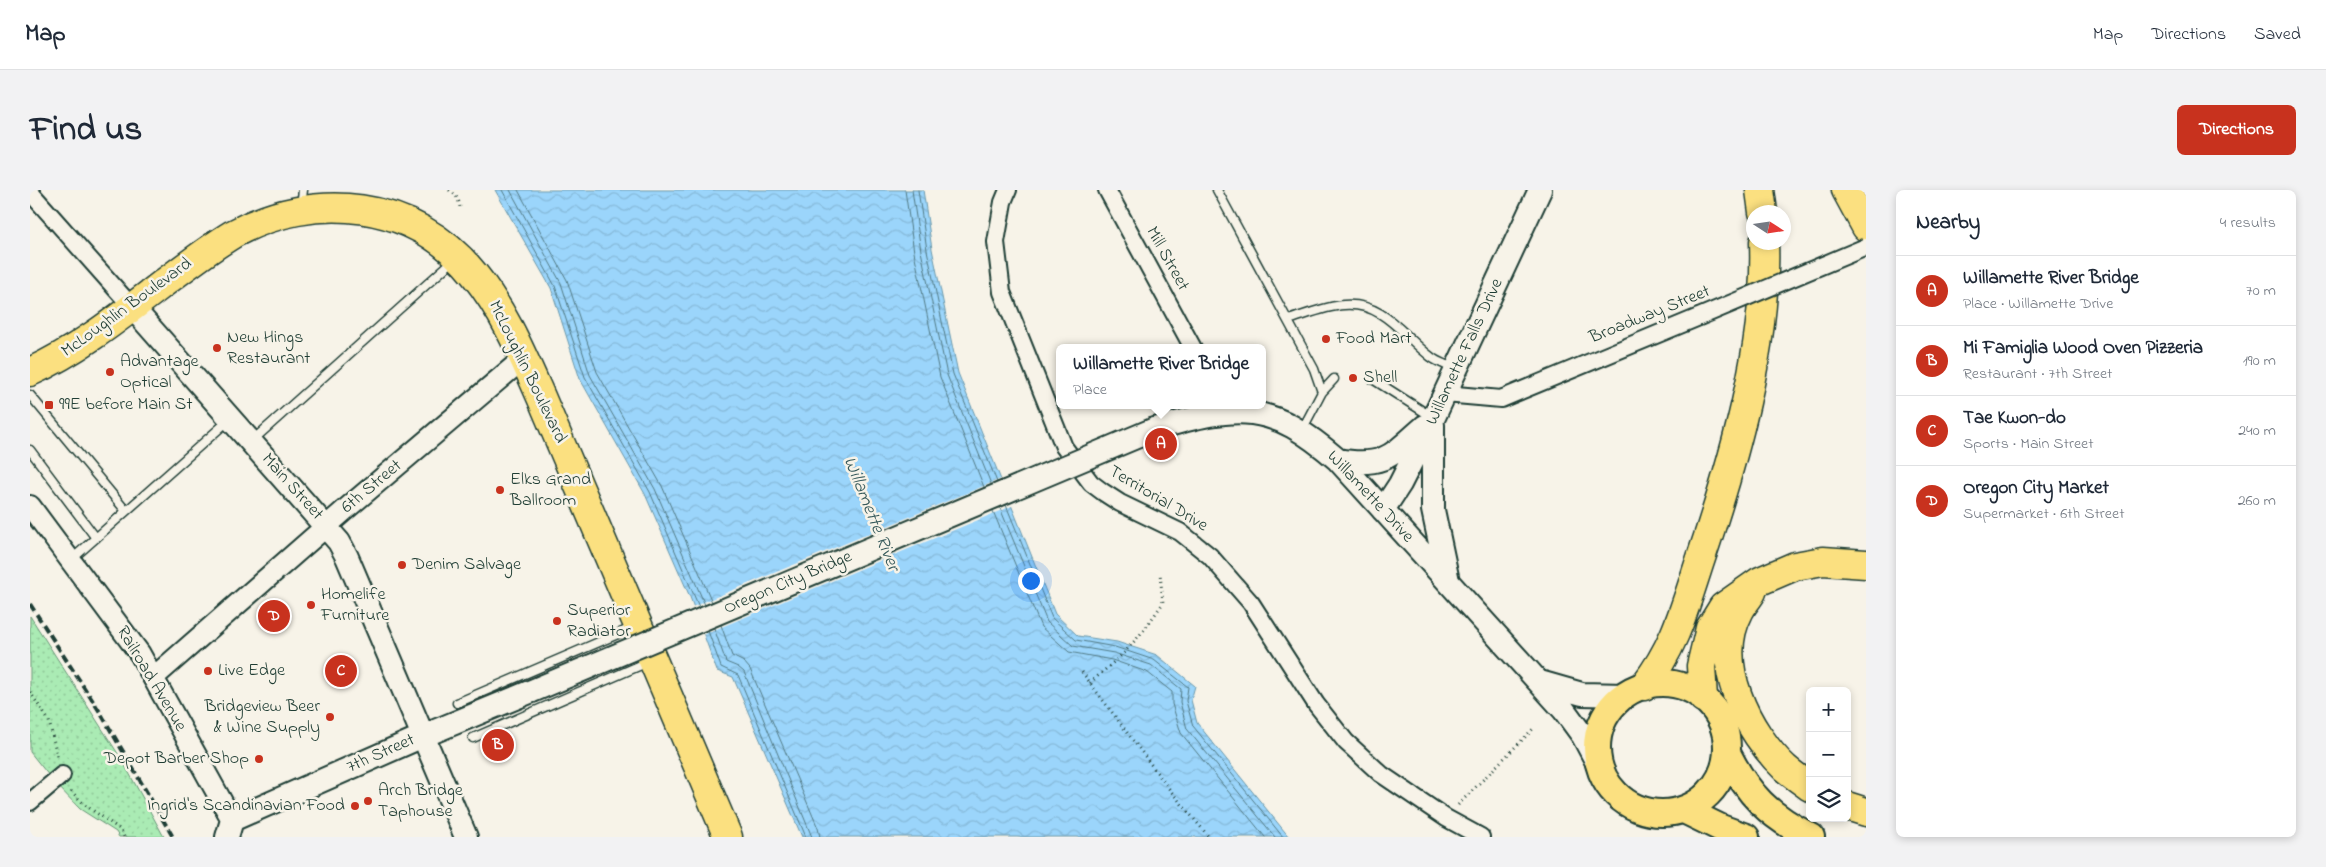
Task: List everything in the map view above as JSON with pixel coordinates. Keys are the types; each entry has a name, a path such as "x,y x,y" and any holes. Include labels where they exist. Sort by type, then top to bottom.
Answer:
{"highway":[{"path":"1760,190 1762,205"},
{"path":"1846,190 1866,228"},
{"name":"McLoughlin Boulevard","path":"30,372 70,352 233,234 302,198 382,211 406,220 428,232 458,256 497,305 524,358 728,837"},
{"path":"1635,690 1660,666 1672,643 1715,519 1741,420 1762,321 1764,250"},
{"path":"1703,698 1701,666 1710,628 1723,607 1760,581 1795,566 1823,561 1866,564"},
{"path":"1760,581 1738,612 1729,643 1728,666 1736,693 1762,742 1785,768 1806,784"},
{"path":"1851,807 1866,812"}],"main road":[{"name":"Willamette Falls Drive","path":"1383,510 1400,484 1433,419 1540,190"},
{"name":"Main Street","path":"132,307 327,526 347,557 466,837"},
{"name":"Willamette Drive","path":"1156,429 1218,409"},
{"name":"Willamette Drive","path":"1228,409 1263,414 1301,431 1338,460 1564,710 1583,736 1600,768"},
{"path":"1338,460 1359,464 1381,461 1394,454 1433,419"},
{"path":"1433,419 1433,510 1448,582"},
{"name":"Oregon City Bridge","path":"532,691 1156,429"},
{"path":"1537,680 1582,694 1635,690 1664,683 1685,687 1703,698 1716,713 1725,732 1727,753 1722,772 1714,788 1700,801 1684,810 1663,814 1643,811 1624,802 1609,787 1600,768 1597,748 1600,727 1610,709 1635,690"},
{"name":"7th Street","path":"230,829 423,736 532,691"},
{"path":"1727,753 1739,778 1755,798 1772,814 1811,837"},
{"path":"1684,810 1721,828 1746,837"}],"street":[{"name":"Territorial Drive","path":"1008,190 1003,202 996,242 1002,292 1064,447 1091,482 1103,492 1120,503 1180,532 1210,556 1251,603 1316,704 1346,742 1381,774 1446,818 1481,837"},
{"name":"Mill Street","path":"1107,190 1191,344"},
{"name":"Main Street","path":"30,192 132,307"},
{"name":"Broadway Street","path":"1445,394 1501,399 1866,247"},
{"name":"6th Street","path":"153,678 524,358"},
{"name":"Railroad Avenue","path":"30,506 140,654 230,829"},
{"path":"30,802 62,775"}],"lane":[{"path":"1217,190 1314,369 1322,392"},
{"path":"251,441 458,256"},
{"path":"1288,320 1342,305 1362,305 1380,312 1398,324 1432,357 1456,370"},
{"path":"1371,378 1433,419"},
{"path":"1301,431 1322,392 1334,379"},
{"path":"30,395 126,511"},
{"path":"71,560 230,418"},
{"path":"30,450 96,538"},
{"path":"458,703 638,625"},
{"path":"473,738 652,660"}],"path":[{"path":"449,190 455,194 460,204 460,211"},
{"path":"1090,683 1124,653 1144,630 1163,602 1160,573"},
{"path":"1082,672 1170,790 1209,837"},
{"path":"30,692 49,721 62,775 68,788 85,805 112,822 121,830 124,837"},
{"path":"1446,818 1535,727"}],"green space":[{"path":"30,616 122,760 164,837 119,837 116,832 80,809 54,782 30,752"}],"water":[{"name":"Willamette River","path":"495,190 923,190 932,249 958,373 1055,614 1078,636 1117,642 1157,655 1195,686 1191,700 1197,723 1289,837 802,837 733,677 717,671 690,597 645,494 580,379 551,288"}],"pier":[{"path":"1003,478 1014,505 702,635 692,607"}],"railway":[{"path":"30,604 100,712 173,837"}],"place":[{"name":"Food Mart","path":"1326,339"},
{"name":"New Hings Restaurant","path":"217,348"},
{"name":"Advantage Optical","path":"110,372"},
{"name":"Shell","path":"1353,378"},
{"name":"99E before Main St","path":"49,405"},
{"name":"Willamette River Bridge","path":"1161,444"},
{"name":"Elks Grand Ballroom","path":"500,490"},
{"name":"Denim Salvage","path":"402,565"},
{"name":"Homelife Furniture","path":"311,605"},
{"name":"Oregon City Market","path":"274,616"},
{"name":"Superior Radiator","path":"557,621"},
{"name":"Live Edge","path":"208,671"},
{"name":"Tae Kwon-do","path":"341,671"},
{"name":"Bridgeview Beer & Wine Supply","path":"330,717"},
{"name":"Mi Famiglia Wood Oven Pizzeria","path":"498,745"},
{"name":"Depot Barber Shop","path":"259,759"},
{"name":"Arch Bridge Taphouse","path":"368,801"},
{"name":"Ingrid's Scandinavian Food","path":"355,806"}]}
